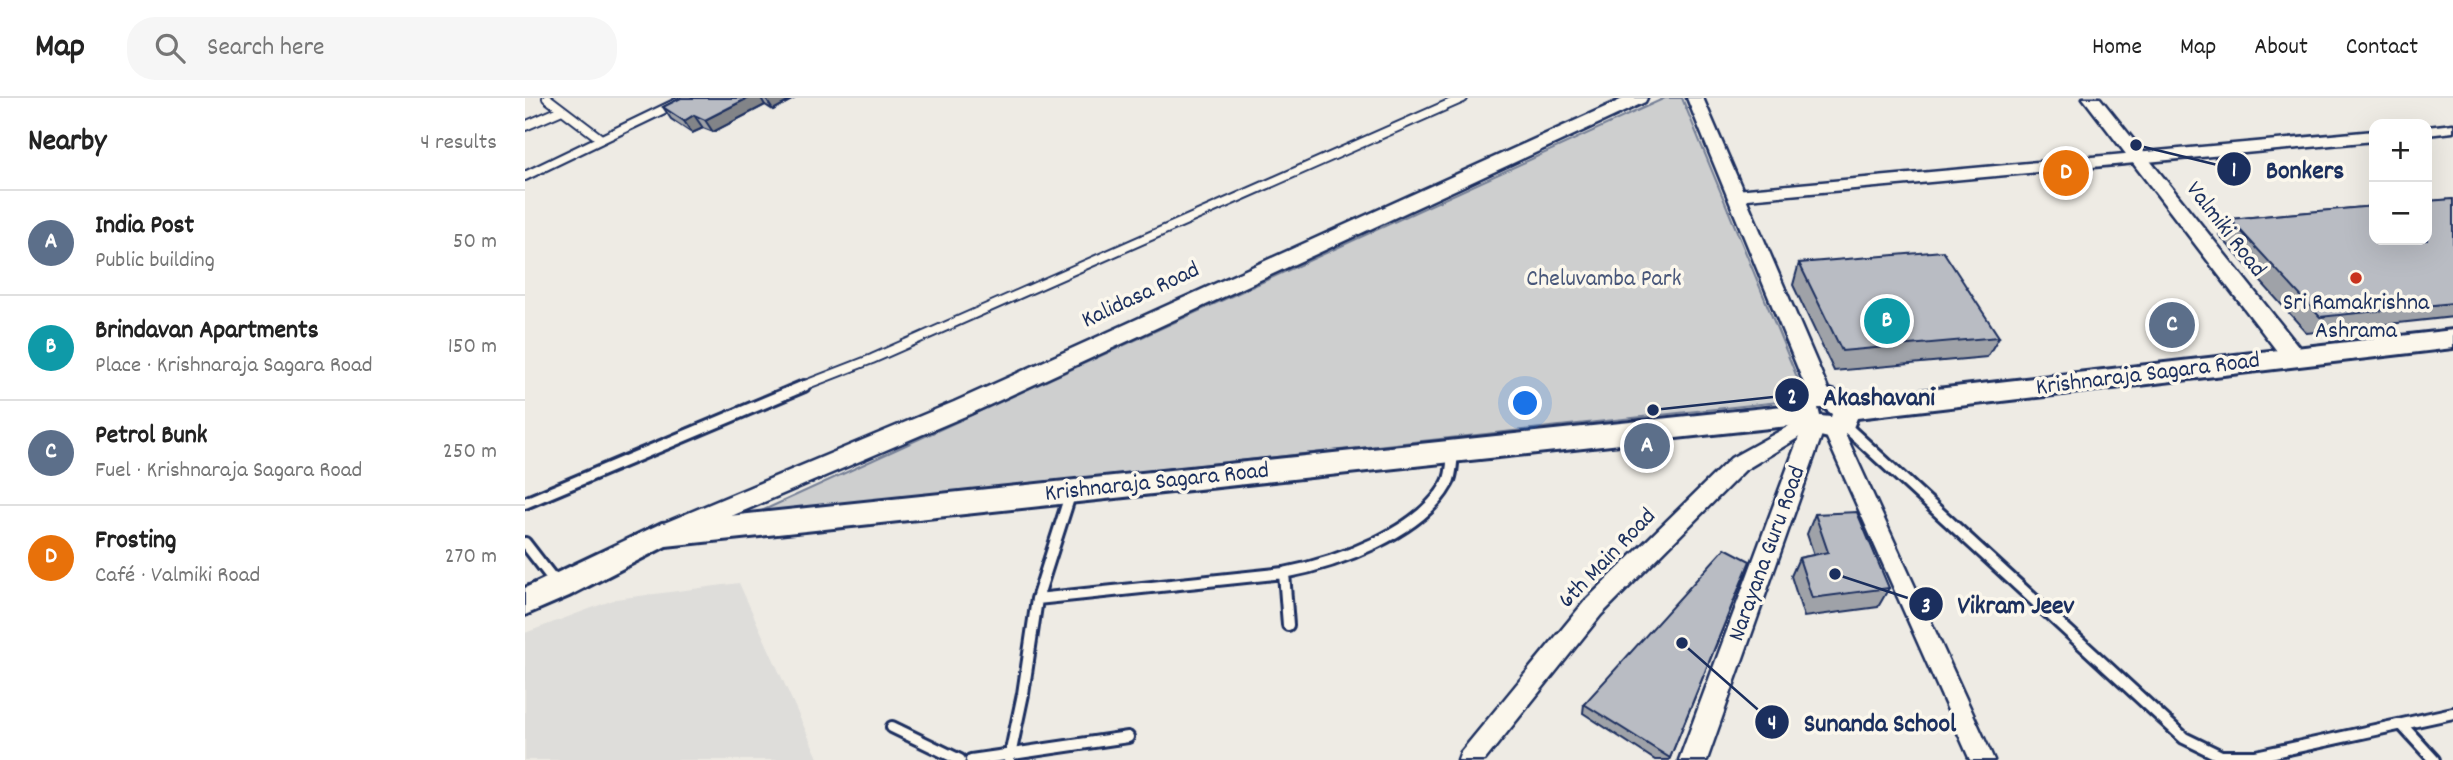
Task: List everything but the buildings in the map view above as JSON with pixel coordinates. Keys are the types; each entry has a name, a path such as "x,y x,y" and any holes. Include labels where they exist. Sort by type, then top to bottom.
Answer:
{"main road":[{"name":"Krishnaraja Sagara Road","path":"525,602 662,535 1453,451 1824,418 2453,339"}],"street":[{"name":"Kalidasa Road","path":"662,535 962,408 1639,98"},
{"path":"1695,98 1824,418 1982,760"},
{"name":"Valmiki Road","path":"2091,98 2295,358"},
{"path":"2432,130 2453,128"},
{"path":"1736,195 2369,136"},
{"name":"6th Main Road","path":"1470,760 1593,608 1738,464 1824,418"},
{"name":"Narayana Guru Road","path":"1693,760 1824,418"}],"lane":[{"path":"547,98 601,139"},
{"path":"525,176 687,98"},
{"path":"525,503 872,359 1463,98"},
{"path":"525,126 562,110"},
{"path":"1824,418 2184,738 2221,756 2256,756 2453,713"},
{"path":"1037,598 1284,573 1324,565 1380,539 1426,513 1449,482 1453,451"},
{"path":"1011,756 1037,598 1071,492"},
{"path":"525,542 559,587"},
{"path":"1284,573 1288,625"},
{"path":"2402,725 2434,760"},
{"path":"893,727 960,760"},
{"path":"971,760 1128,737"}],"shaded area":[{"path":"739,583 819,760 525,760 525,633 616,599"}],"green space":[{"name":"Cheluvamba Park","path":"1665,98 1682,98 1806,399 755,514"}],"place":[{"name":"Bonkers","path":"2136,145"},
{"name":"Frosting","path":"2066,173"},
{"name":"Sri Ramakrishna Ashrama","path":"2356,278"},
{"name":"Brindavan Apartments","path":"1887,321"},
{"name":"Petrol Bunk","path":"2172,325"},
{"name":"Akashavani","path":"1653,410"},
{"name":"India Post","path":"1647,446"},
{"name":"Vikram Jeev","path":"1835,574"},
{"name":"Sunanda School","path":"1682,643"}]}
